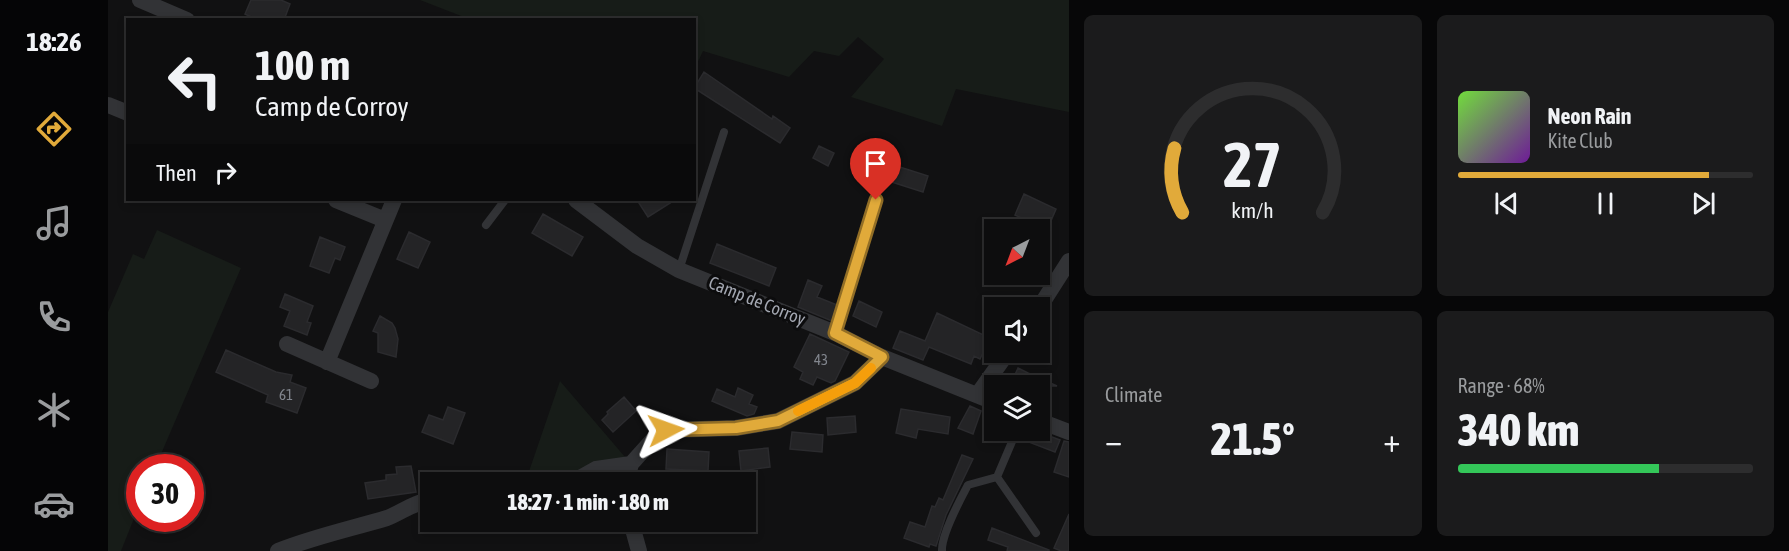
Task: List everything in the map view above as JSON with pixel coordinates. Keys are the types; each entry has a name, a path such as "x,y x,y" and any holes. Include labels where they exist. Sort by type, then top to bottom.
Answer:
{"street":[{"path":"140,0 182,18"},
{"path":"108,105 126,112"},
{"path":"338,201 385,220"},
{"path":"327,362 394,201"},
{"name":"Camp de Corroy","path":"577,201 637,246 679,270 835,333 882,357 984,397"},
{"path":"1046,297 1069,261"},
{"path":"287,344 371,381"},
{"path":"629,472 631,464 657,435 666,430 736,428 778,421 855,383 882,357"},
{"path":"978,394 1000,363"},
{"path":"1050,425 1069,432"},
{"path":"591,472 612,465 631,464"},
{"path":"278,551 301,542 390,517 420,502"},
{"path":"634,532 639,551"}],"lane":[{"path":"679,270 724,132"},
{"path":"835,333 876,200"},
{"path":"486,225 504,201"},
{"path":"997,477 1012,441"},
{"path":"997,477 1036,533"},
{"path":"942,551 941,547 957,506 968,485 997,477"}],"shaded area":[{"path":"420,0 1069,0 1069,112 956,89 942,126 851,97 884,59 858,37 839,56 814,51 789,77 703,51 696,66 696,18 466,18"},
{"path":"157,230 241,268 161,454 126,454 126,532 129,532 121,551 108,551 108,312 133,254 144,259"},
{"path":"560,381 631,464 606,472 529,472"}],"building":[{"path":"251,0 281,0 290,4 285,18 254,18 245,14"},
{"path":"704,72 772,119 773,116 790,128 780,143 696,89 696,85"},
{"path":"819,146 834,153 828,166 813,158"},
{"path":"859,154 928,176 923,192 854,170"},
{"path":"1024,194 1056,209 1050,223 1050,219 1024,219 1015,215"},
{"path":"638,201 673,201 648,217"},
{"path":"543,214 583,237 572,256 532,233"},
{"path":"409,232 430,242 418,268 397,259"},
{"path":"320,237 345,247 340,260 335,258 329,273 310,266"},
{"path":"717,244 776,268 769,286 710,263"},
{"path":"808,280 822,286 817,297 837,305 832,321 798,307"},
{"path":"285,294 313,306 307,322 311,323 307,335 284,326 290,311 280,307"},
{"path":"859,301 882,312 876,327 853,316"},
{"path":"937,313 984,335 984,351 980,359 974,356 971,364 929,347 923,360 893,348 900,331 925,341"},
{"path":"380,316 392,323 395,328 398,339 396,357 378,352 378,333 373,331"},
{"path":"810,334 849,352 835,381 831,383 817,377 813,385 800,379 803,372 794,367"},
{"path":"226,350 276,372 292,375 290,382 306,388 297,413 266,402 268,395 216,372"},
{"path":"1018,368 1032,375 1015,375"},
{"path":"738,388 753,395 749,404 757,407 754,414 747,416 712,401 717,389 735,397"},
{"path":"624,397 636,411 613,432 602,420 608,414 607,412"},
{"path":"970,406 981,411 973,434 958,428"},
{"path":"448,407 465,413 453,444 422,432 429,415 443,420"},
{"path":"901,409 950,417 948,434 918,429 916,438 896,433"},
{"path":"855,416 856,432 828,435 827,418"},
{"path":"792,432 823,435 822,452 790,449"},
{"path":"1050,436 1060,440 1055,452 1029,442 1050,441"},
{"path":"1064,441 1069,442 1069,477 1054,472"},
{"path":"768,448 770,467 741,471 739,451"},
{"path":"667,449 709,452 708,471 666,469"},
{"path":"962,455 973,459 946,515 936,546 930,544 929,547 904,538 910,522 925,527 932,506 935,507 939,498 943,500"},
{"path":"411,466 416,492 368,499 365,483 386,480 386,475 397,474 396,467"},
{"path":"1069,514 1069,551 1061,551 1054,548"},
{"path":"992,528 1049,551 1007,551 1008,547 988,540"}],"slow traffic":[{"path":"798,411 855,383 871,368"}],"route":[{"path":"666,430 736,428 778,421 855,383 882,357 835,333 876,200"}]}
